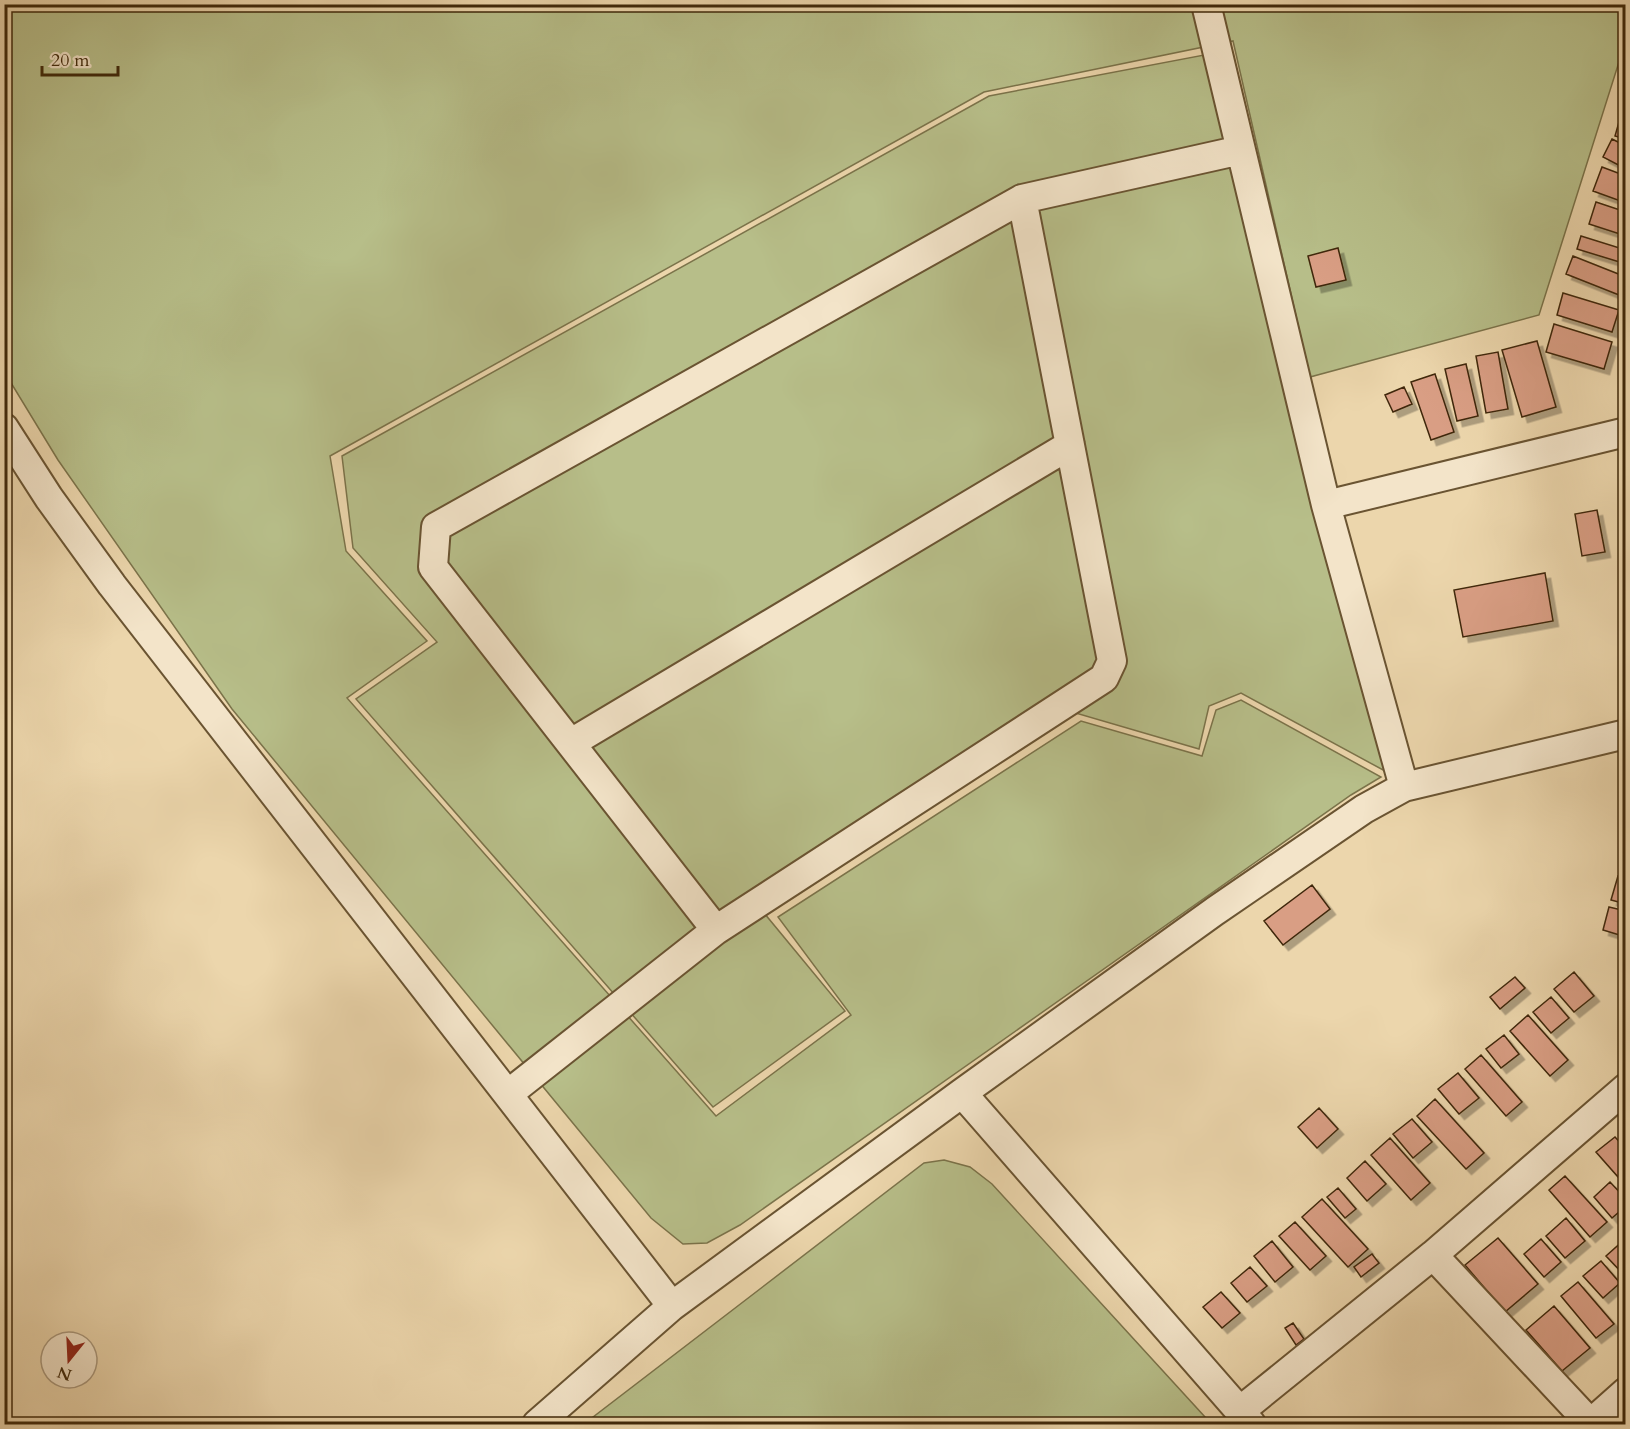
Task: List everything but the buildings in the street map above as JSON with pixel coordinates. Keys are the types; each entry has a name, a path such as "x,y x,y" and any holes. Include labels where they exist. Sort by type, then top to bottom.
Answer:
{"street":[{"path":"1206,4 1326,505 1404,787"},
{"path":"716,930 433,567 436,527 1022,199 1241,150"},
{"path":"508,1094 716,930 1104,678 1112,661 1022,199"},
{"path":"4,428 49,498 112,585 672,1306"},
{"path":"1326,505 1626,432"},
{"path":"571,743 1070,445"},
{"path":"537,1425 672,1306 1225,904 1364,809 1404,787 1626,734"},
{"path":"962,1093 1246,1418 1626,1088"},
{"path":"1433,1255 1591,1424 1626,1392"}],"green space":[{"path":"5,5 1625,5 1625,43 1539,315 1310,377 1233,41 984,92 330,456 346,551 427,641 347,698 716,1116 851,1015 778,917 1081,721 1202,756 1216,710 1241,700 1381,777 1351,795 740,1225 707,1243 683,1244 651,1218 232,709 58,460 5,373"},
{"path":"1204,55 1385,771 1241,693 1209,706 1199,749 1045,704 750,896 845,1011 713,1107 356,699 437,642 353,548 342,456 989,96"},
{"path":"944,1160 970,1167 992,1184 1205,1417 1197,1424 584,1424 924,1163"}]}
